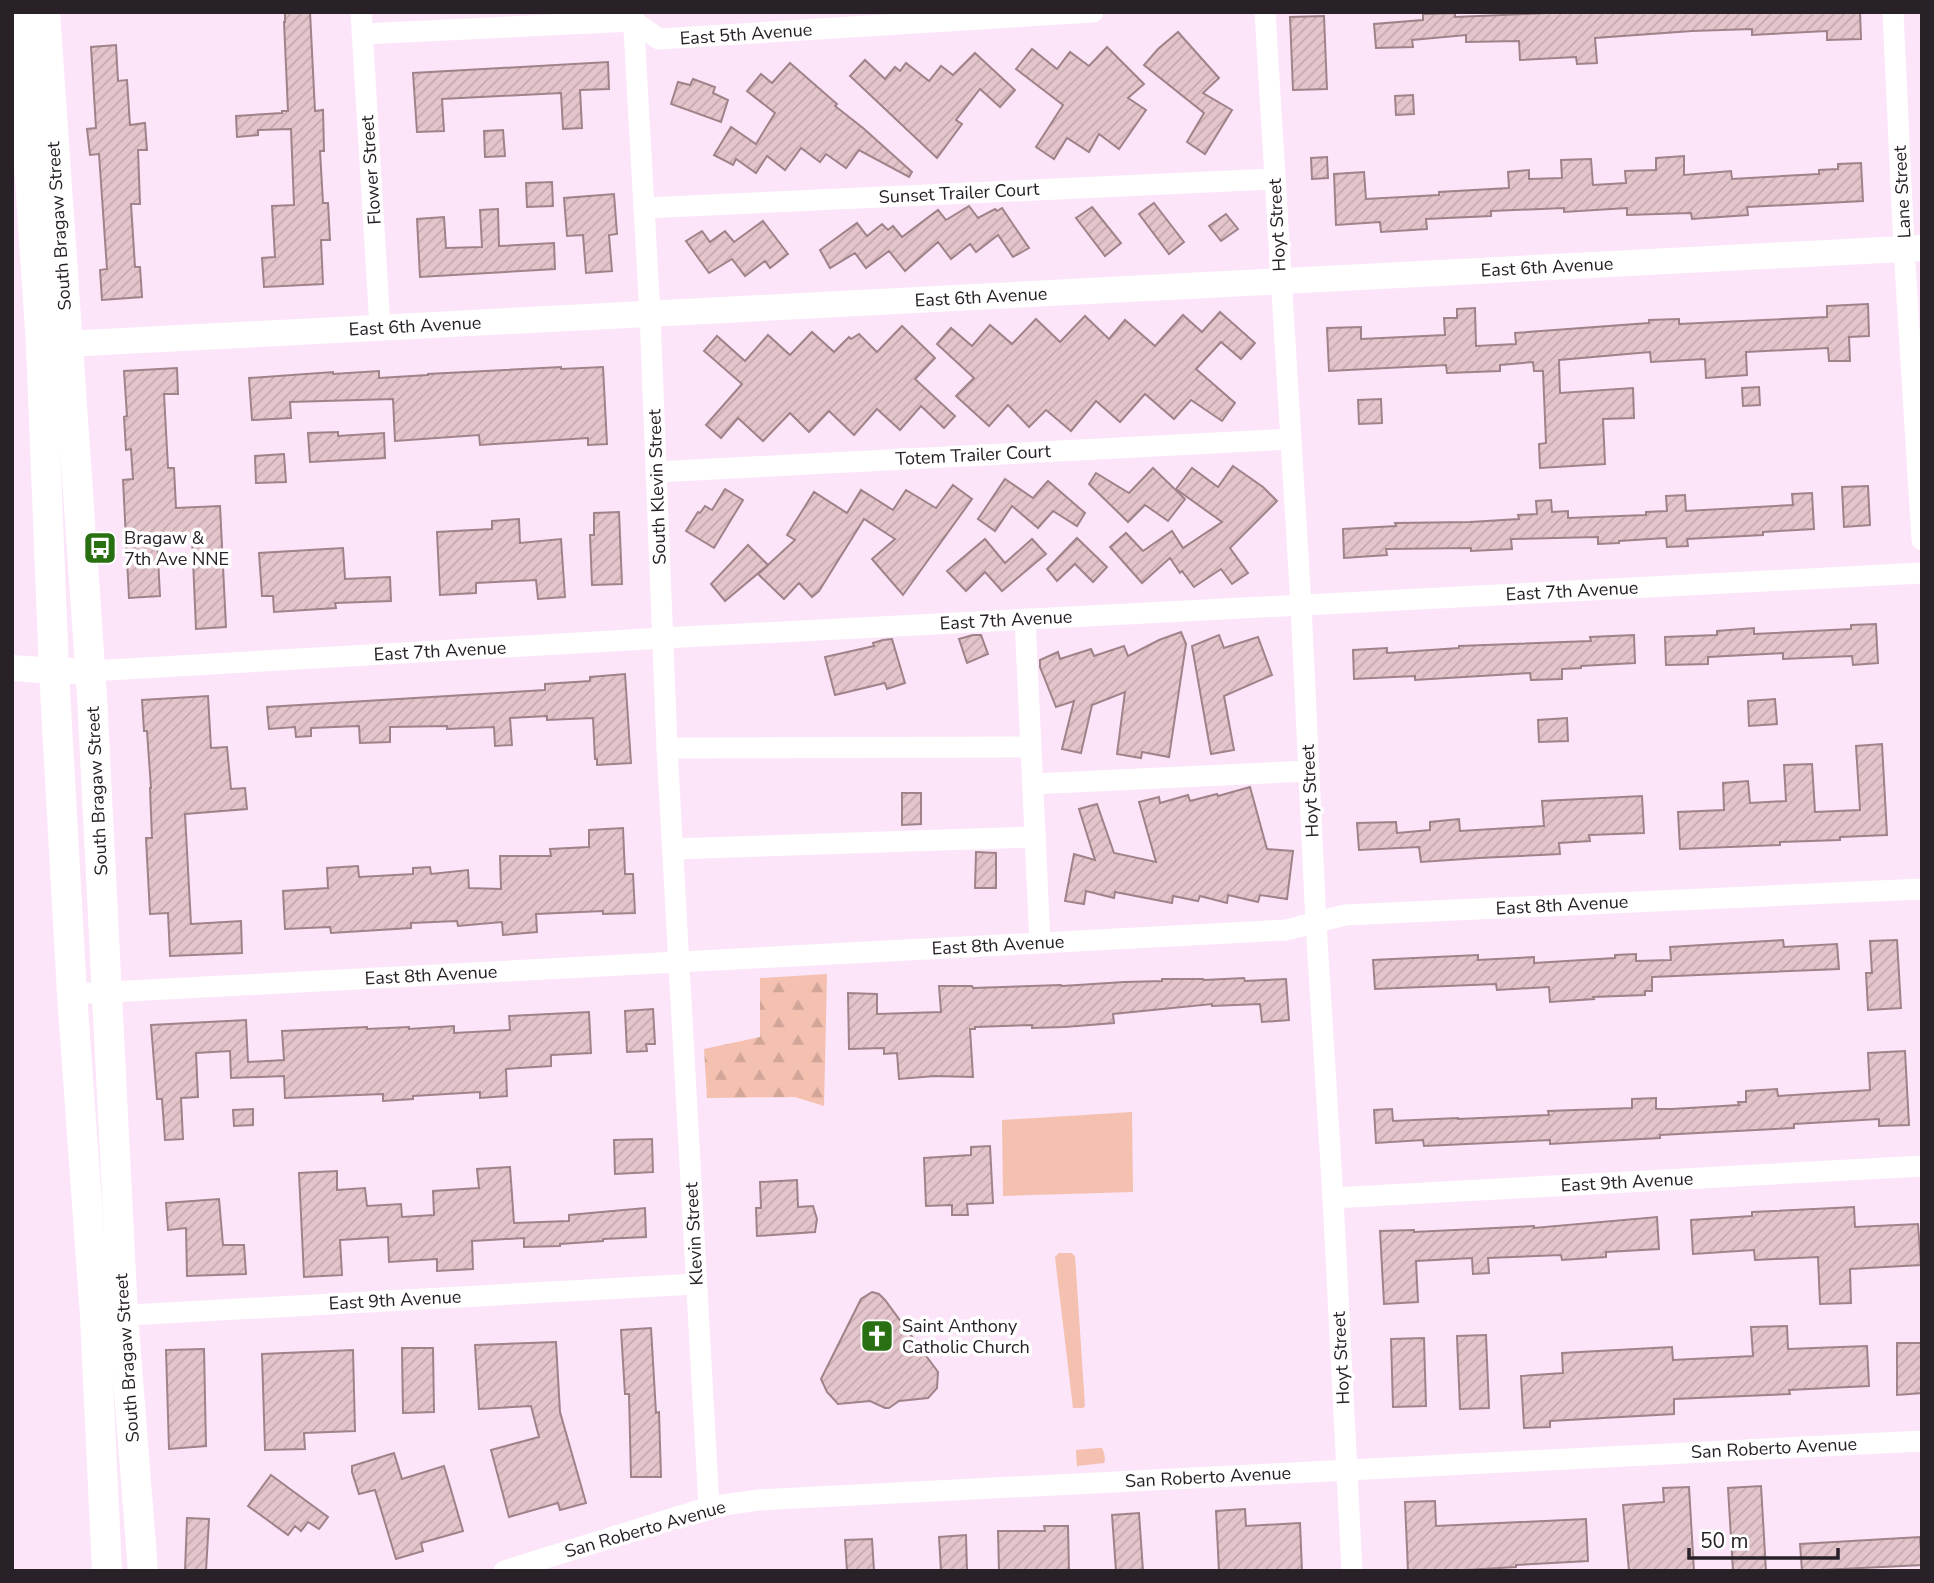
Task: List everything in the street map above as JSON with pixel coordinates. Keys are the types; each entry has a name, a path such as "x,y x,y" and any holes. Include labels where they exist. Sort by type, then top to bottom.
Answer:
{"main road":[{"name":"South Bragaw Street","path":"19,12 90,671 108,993 107,1571"},
{"name":"South Bragaw Street","path":"45,12 54,345 54,671 72,994 109,1316 143,1571"}],"street":[{"name":"Flower Street","path":"361,12 380,327"},
{"name":"East 5th Avenue","path":"633,17 659,39 1093,12"},
{"name":"Hoyt Street","path":"1265,12 1301,605 1352,1571"},
{"name":"Lane Street","path":"1893,12 1913,249 1922,540"},
{"path":"362,34 633,17"},
{"name":"South Klevin Street","path":"633,17 650,314 667,748 680,962"},
{"name":"Sunset Trailer Court","path":"644,208 1274,178"},
{"name":"East 6th Avenue","path":"54,345 1913,249"},
{"name":"Totem Trailer Court","path":"656,472 1290,439"},
{"name":"East 7th Avenue","path":"90,671 663,638 1922,573"},
{"path":"1025,619 1040,943"},
{"path":"12,668 90,671"},
{"path":"667,748 1031,747"},
{"path":"1032,784 1309,771"},
{"path":"673,849 1035,837"},
{"name":"East 8th Avenue","path":"72,994 1286,930 1345,915 1922,889"},
{"name":"Klevin Street","path":"680,962 709,1507"},
{"name":"East 9th Avenue","path":"1333,1198 1922,1166"},
{"name":"East 9th Avenue","path":"109,1316 696,1284"},
{"name":"San Roberto Avenue","path":"504,1571 709,1507 759,1500 1922,1441"}],"green space":[{"path":"827,974 824,1106 795,1097 707,1098 704,1049 760,1037 760,978"},
{"path":"1132,1112 1133,1192 1003,1196 1002,1120"},
{"path":"1059,1253 1071,1253 1075,1256 1085,1406 1083,1408 1073,1408 1055,1257"},
{"path":"1102,1448 1104,1463 1077,1466 1076,1450"}],"building":[{"path":"285,12 310,12 315,111 323,110 324,151 320,151 323,203 328,203 330,240 321,240 323,284 264,287 262,258 275,257 272,206 294,205 291,129 258,130 258,135 237,137 236,116 288,111"},
{"path":"1572,12 1860,12 1861,39 1827,40 1827,31 1752,35 1752,29 1595,38 1597,63 1577,64 1576,57 1520,60 1519,41 1466,42 1466,35 1412,40 1413,47 1376,48 1374,24 1423,20 1423,14 1455,13 1455,17"},
{"path":"1324,16 1327,89 1293,90 1290,17"},
{"path":"1178,32 1219,78 1203,93 1232,110 1205,154 1187,142 1204,113 1144,65"},
{"path":"116,45 118,81 127,80 130,125 145,123 147,150 138,150 140,204 131,204 135,267 140,267 142,297 102,300 100,270 107,269 99,154 90,155 87,129 96,128 91,47"},
{"path":"1107,47 1144,84 1128,98 1146,110 1119,149 1099,134 1089,152 1067,138 1054,159 1036,147 1063,105 1016,69 1032,49 1057,69 1070,52 1089,66"},
{"path":"975,53 1015,90 1000,107 980,89 956,120 962,124 937,158 850,76 865,60 885,79 895,67 900,71 906,63 929,81 941,66 953,75"},
{"path":"608,62 609,89 580,90 582,128 563,129 561,93 442,99 444,131 417,132 413,73"},
{"path":"790,63 912,172 909,177 859,150 846,168 826,154 820,162 801,148 785,170 767,156 756,173 736,159 733,165 714,155 731,127 756,144 775,113 747,91 761,74 772,83"},
{"path":"693,79 715,87 713,93 728,100 721,122 671,104 678,82 690,85"},
{"path":"1413,95 1414,114 1396,115 1395,96"},
{"path":"503,130 505,156 485,157 484,131"},
{"path":"1684,156 1684,175 1731,171 1732,179 1819,174 1819,170 1838,169 1838,164 1861,163 1863,201 1747,207 1748,215 1692,219 1691,213 1627,215 1627,208 1564,212 1564,208 1491,211 1491,216 1426,219 1427,229 1381,232 1380,222 1336,225 1334,174 1364,172 1366,199 1509,188 1508,172 1529,170 1529,179 1562,178 1561,160 1591,159 1593,185 1626,183 1625,171 1656,170 1656,158"},
{"path":"1327,157 1328,178 1312,179 1311,158"},
{"path":"552,182 553,206 527,207 526,183"},
{"path":"614,194 617,234 609,235 612,271 586,273 583,235 567,236 564,198"},
{"path":"1154,203 1184,242 1169,254 1139,214"},
{"path":"969,206 978,218 1002,208 1029,248 1013,257 998,235 976,252 970,244 951,259 938,242 905,271 889,251 866,268 855,253 830,268 820,250 857,223 867,236 882,224 888,230 893,226 902,237 938,210 946,220"},
{"path":"1092,207 1121,243 1105,256 1076,218"},
{"path":"498,209 499,246 554,243 555,269 420,277 417,219 444,217 446,248 482,247 480,210"},
{"path":"1226,214 1238,229 1221,241 1209,226"},
{"path":"763,221 788,254 770,268 765,261 745,276 732,259 709,273 686,241 702,231 710,242 725,231 734,242"},
{"path":"1868,304 1869,336 1849,337 1850,361 1829,361 1828,348 1746,352 1747,375 1706,378 1705,359 1651,362 1650,352 1559,360 1560,393 1633,388 1634,418 1603,419 1605,464 1540,468 1539,444 1546,443 1543,371 1534,371 1533,362 1500,365 1500,371 1447,373 1446,365 1329,371 1327,328 1361,327 1361,339 1445,335 1444,318 1457,318 1457,309 1475,308 1476,346 1516,344 1515,333 1649,323 1649,320 1679,319 1679,324 1827,317 1827,306"},
{"path":"1220,312 1255,343 1241,359 1221,342 1196,369 1235,403 1222,421 1191,400 1174,419 1145,394 1120,422 1096,401 1071,431 1046,410 1029,427 1008,405 989,426 956,396 974,378 937,344 951,328 972,346 990,325 1012,344 1036,319 1060,342 1085,316 1109,339 1125,320 1155,346 1183,315 1202,332"},
{"path":"902,326 935,358 915,379 955,416 944,428 921,406 900,430 877,409 854,435 829,411 809,432 790,413 763,441 738,418 721,438 706,425 742,384 704,351 717,336 745,361 768,335 790,355 812,332 834,352 849,337 851,339 859,334 877,352"},
{"path":"603,367 607,444 588,445 588,438 480,445 479,435 395,441 393,399 290,402 291,418 252,420 249,378 379,371 379,378"},
{"path":"177,368 178,394 164,394 168,468 174,468 176,508 220,506 226,627 196,629 192,537 157,539 160,596 129,598 123,480 133,479 131,449 126,450 124,371"},
{"path":"1759,387 1760,405 1743,406 1742,388"},
{"path":"1381,399 1382,423 1359,424 1358,400"},
{"path":"338,432 338,436 384,433 385,458 310,462 308,433"},
{"path":"284,454 286,482 256,483 255,456"},
{"path":"1233,466 1263,487 1277,501 1230,548 1248,573 1232,584 1221,569 1194,587 1170,558 1142,583 1110,547 1126,533 1143,551 1172,531 1183,548 1222,522 1176,489 1192,468 1218,487"},
{"path":"1153,468 1185,499 1168,521 1145,505 1128,522 1089,484 1096,473 1129,493"},
{"path":"1005,479 1033,498 1048,481 1085,513 1077,526 1053,511 1038,528 1012,506 995,531 978,519"},
{"path":"953,485 972,499 903,595 872,559 895,539 864,519 819,591 812,597 799,583 784,599 758,574 795,540 787,535 814,492 847,513 861,490 893,510 906,490 936,508"},
{"path":"1868,486 1870,525 1844,527 1842,487"},
{"path":"725,489 743,500 714,548 686,531 705,506 712,510"},
{"path":"1812,493 1814,529 1687,539 1688,546 1667,547 1666,538 1598,544 1598,537 1511,539 1512,549 1386,549 1387,555 1344,558 1343,529 1396,526 1395,523 1519,519 1518,515 1537,514 1536,501 1551,500 1552,512 1568,511 1568,518 1646,515 1646,512 1667,511 1666,496 1685,495 1686,511 1793,505 1792,494"},
{"path":"619,512 622,584 592,585 590,535 594,535 594,513"},
{"path":"519,519 520,543 561,539 565,597 538,599 536,580 476,583 476,593 440,595 437,532 492,529 492,521"},
{"path":"1077,538 1107,567 1093,582 1075,564 1057,581 1047,569"},
{"path":"985,539 1005,563 1032,539 1046,554 1002,591 985,572 966,591 947,571"},
{"path":"748,545 768,565 725,601 711,584"},
{"path":"343,548 345,579 390,577 391,601 335,603 336,608 274,612 273,596 262,596 259,553"},
{"path":"1876,624 1878,663 1853,665 1852,656 1783,659 1783,653 1708,657 1708,664 1666,665 1665,637 1717,635 1717,631 1754,628 1754,634 1851,629 1851,625"},
{"path":"1181,632 1186,644 1169,757 1142,752 1141,758 1117,754 1125,692 1092,705 1081,753 1062,749 1074,701 1056,707 1040,667 1040,660 1058,652 1060,659 1091,649 1094,656 1124,646 1128,656"},
{"path":"981,635 988,654 967,663 959,639"},
{"path":"1219,635 1224,648 1258,637 1272,675 1224,696 1234,750 1211,754 1192,646"},
{"path":"1634,635 1635,663 1562,669 1562,679 1531,680 1530,673 1415,680 1415,676 1354,679 1353,650 1387,648 1387,653 1459,646 1591,641 1590,637"},
{"path":"892,639 905,683 887,689 885,683 835,695 825,657"},
{"path":"625,674 631,763 597,765 593,718 510,718 512,745 495,746 494,727 390,727 390,742 360,743 359,726 311,728 311,736 296,737 295,727 269,729 267,707 545,690 545,684 590,681 590,677"},
{"path":"208,696 211,748 227,747 231,789 245,788 247,809 185,814 191,924 241,921 242,953 170,956 168,913 150,914 146,838 152,838 151,788 142,700"},
{"path":"1775,699 1777,724 1749,726 1748,701"},
{"path":"1567,718 1568,741 1539,742 1538,720"},
{"path":"1882,744 1887,835 1780,842 1780,845 1680,849 1678,812 1724,810 1723,783 1748,781 1750,803 1786,801 1784,765 1812,764 1815,812 1860,810 1856,746"},
{"path":"1250,787 1267,849 1293,851 1287,899 1260,895 1258,902 1228,895 1227,903 1200,896 1198,901 1173,896 1172,903 1115,892 1114,898 1086,891 1084,904 1065,901 1074,854 1095,860 1079,809 1097,804 1114,853 1156,862 1139,802 1159,797 1160,803 1188,795 1190,801"},
{"path":"902,793 921,793 921,824 902,825"},
{"path":"1642,796 1644,833 1589,835 1590,841 1559,843 1560,854 1421,862 1419,847 1359,850 1357,823 1396,822 1397,833 1430,830 1430,822 1459,819 1460,831 1544,826 1542,801"},
{"path":"623,828 625,874 633,874 635,913 603,914 603,911 536,914 537,932 503,935 502,922 458,926 457,921 411,923 411,928 331,933 330,927 285,929 283,891 328,888 327,868 358,866 359,877 413,874 413,868 430,867 431,874 468,870 469,888 501,889 500,856 551,856 550,849 589,847 589,830"},
{"path":"976,852 996,853 996,888 975,888"},
{"path":"1783,940 1784,947 1837,944 1839,969 1652,977 1652,991 1645,991 1645,995 1550,1002 1549,987 1497,990 1496,984 1375,989 1373,960 1478,955 1478,960 1534,957 1534,963 1615,958 1615,955 1636,954 1636,961 1671,960 1670,947"},
{"path":"1897,940 1901,1008 1868,1010 1866,973 1872,973 1870,941"},
{"path":"1244,978 1245,981 1286,979 1289,1020 1262,1022 1260,1004 1212,1004 1113,1014 1114,1023 1032,1028 1032,1025 975,1027 970,1029 973,1077 899,1079 897,1053 884,1054 884,1048 849,1049 848,993 877,994 877,1014 941,1012 939,986 1062,986 1162,979"},
{"path":"653,1009 655,1044 646,1044 647,1051 627,1052 625,1011"},
{"path":"589,1012 591,1053 551,1055 551,1066 506,1069 507,1096 480,1098 480,1092 413,1096 413,1099 383,1101 383,1094 285,1098 284,1076 231,1078 230,1051 196,1053 198,1097 181,1098 183,1139 165,1140 162,1099 157,1099 151,1025 246,1020 248,1062 284,1060 282,1031 454,1026 454,1033 510,1030 509,1016"},
{"path":"1905,1051 1909,1125 1879,1126 1879,1119 1794,1124 1794,1128 1550,1144 1550,1140 1424,1146 1423,1140 1376,1143 1374,1110 1392,1109 1393,1121 1549,1115 1548,1111 1632,1108 1632,1099 1656,1098 1656,1109 1739,1105 1738,1102 1746,1102 1746,1091 1777,1089 1778,1096 1870,1090 1868,1053"},
{"path":"253,1109 253,1125 234,1126 233,1110"},
{"path":"652,1139 653,1172 615,1174 614,1140"},
{"path":"990,1146 993,1203 967,1204 968,1215 952,1215 952,1205 926,1206 924,1158 971,1155 971,1147"},
{"path":"510,1167 514,1223 569,1221 569,1215 645,1208 646,1237 524,1247 524,1238 472,1241 473,1269 437,1271 437,1259 389,1262 388,1237 340,1240 342,1275 304,1277 299,1173 337,1171 337,1190 365,1188 367,1206 401,1204 402,1217 434,1215 433,1191 479,1188 477,1169"},
{"path":"797,1180 798,1207 813,1206 817,1219 815,1232 757,1236 756,1208 761,1208 760,1182"},
{"path":"219,1199 223,1245 244,1245 246,1274 187,1276 186,1228 168,1230 166,1203"},
{"path":"1854,1207 1855,1227 1918,1224 1921,1265 1850,1269 1851,1303 1820,1304 1818,1257 1755,1260 1754,1250 1693,1254 1691,1220 1752,1216 1752,1212"},
{"path":"1657,1217 1659,1249 1606,1252 1606,1257 1562,1260 1561,1255 1488,1258 1489,1273 1473,1274 1472,1258 1416,1261 1418,1302 1384,1304 1380,1231 1534,1228"},
{"name":"Saint Anthony Catholic Church","path":"872,1292 885,1300 938,1372 937,1388 928,1398 899,1401 885,1408 870,1401 838,1404 827,1392 821,1379 861,1299"},
{"path":"1787,1326 1788,1349 1867,1346 1869,1386 1789,1390 1790,1394 1674,1399 1674,1414 1550,1421 1550,1427 1524,1428 1521,1376 1563,1373 1562,1353 1672,1347 1673,1360 1753,1356 1751,1327"},
{"path":"651,1328 656,1413 659,1412 661,1477 631,1477 629,1394 625,1394 621,1330"},
{"path":"1486,1335 1489,1408 1460,1409 1457,1336"},
{"path":"1424,1338 1426,1406 1393,1407 1391,1339"},
{"path":"556,1342 560,1412 586,1503 560,1510 558,1503 509,1517 491,1450 539,1437 531,1406 479,1409 475,1345"},
{"path":"1897,1343 1922,1343 1922,1393 1897,1395"},
{"path":"402,1348 433,1348 434,1412 403,1413"},
{"path":"204,1349 206,1446 169,1449 166,1350"},
{"path":"353,1350 355,1431 304,1433 305,1449 265,1450 262,1354"},
{"path":"394,1453 402,1479 444,1466 463,1531 421,1543 423,1551 396,1559 375,1490 359,1494 352,1472 352,1466"},
{"path":"271,1475 328,1517 319,1529 308,1522 301,1531 295,1526 288,1535 248,1506"},
{"path":"1761,1486 1766,1571 1733,1571 1728,1488"},
{"path":"1689,1487 1694,1571 1629,1571 1623,1505 1664,1502 1663,1488"},
{"path":"1435,1501 1436,1526 1586,1519 1588,1561 1450,1571 1408,1571 1405,1502"},
{"path":"1245,1509 1246,1526 1300,1523 1302,1571 1219,1571 1216,1511"},
{"path":"1139,1513 1143,1571 1116,1571 1112,1515"},
{"path":"187,1518 209,1519 206,1571 185,1571"},
{"path":"1044,1526 1068,1526 1069,1571 999,1571 998,1531 1045,1531"},
{"path":"966,1535 967,1571 941,1571 939,1537"},
{"path":"1920,1537 1922,1565 1802,1571 1800,1544"},
{"path":"872,1539 874,1571 847,1571 845,1540"}],"place":[{"name":"Bragaw & 7th Ave NNE","path":"100,548"},
{"name":"Saint Anthony Catholic Church","path":"877,1336"}]}
